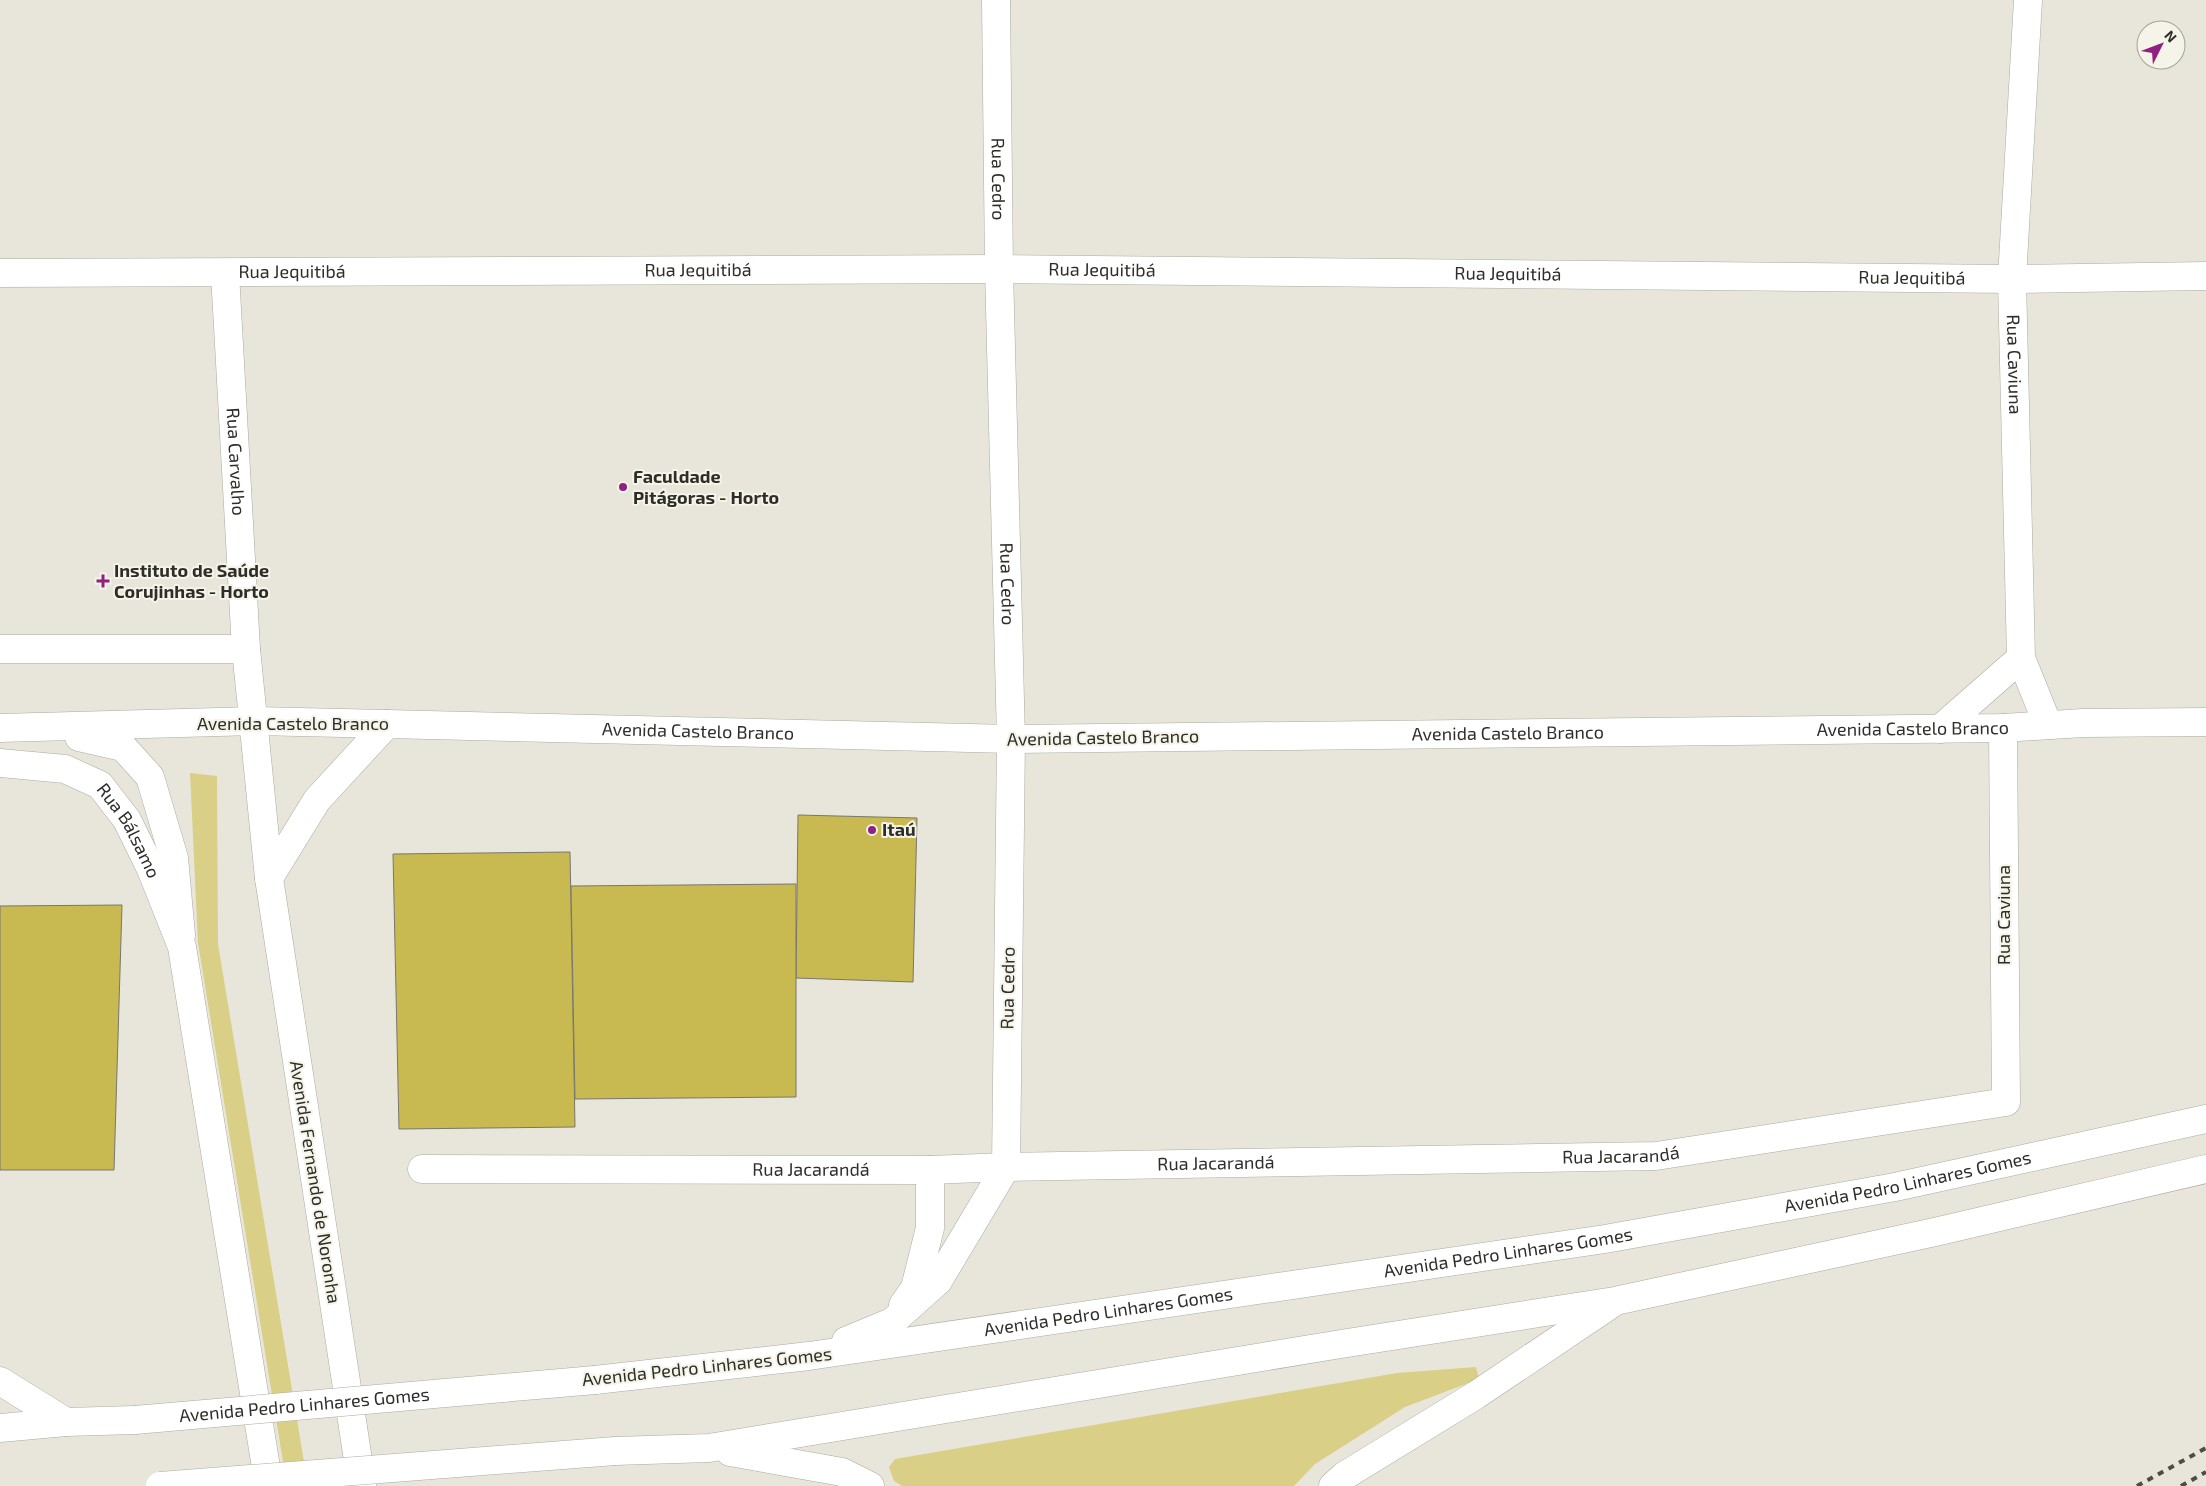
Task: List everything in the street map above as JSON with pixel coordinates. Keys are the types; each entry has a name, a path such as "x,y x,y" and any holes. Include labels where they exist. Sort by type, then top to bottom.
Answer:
{"main road":[{"name":"Rua Cedro","path":"996,0 999,269 1011,739 1006,1166"},
{"name":"Rua Caviuna","path":"2028,0 2012,279 2021,658 2048,725"},
{"name":"Rua Jequitibá","path":"0,273 999,269 2012,279 2206,276"},
{"name":"Rua Carvalho","path":"225,273 246,649 255,721"},
{"path":"0,648 246,649"},
{"path":"1940,729 2021,658"},
{"name":"Avenida Castelo Branco","path":"0,728 46,729 255,721 1011,739 1940,729 2003,728 2083,723 2206,722"},
{"name":"Avenida Fernando de Noronha","path":"255,721 269,878 362,1486"},
{"path":"269,878 317,800 387,724"},
{"name":"Rua Caviuna","path":"2003,728 2006,1102"},
{"path":"46,729 123,748 150,777 174,858 182,947 269,1486"},
{"name":"Rua Bálsamo","path":"0,762 65,769 100,785 127,820 151,869 182,947"},
{"name":"Rua Jacarandá","path":"422,1169 930,1170 1006,1166 1656,1156 2006,1102"},
{"name":"Avenida Pedro Linhares Gomes","path":"0,1428 66,1422 135,1420 595,1380 809,1356 1605,1239 1895,1187 2206,1119"},
{"path":"809,1356 892,1322 938,1281 1006,1166"},
{"path":"160,1486 615,1451 709,1448 1341,1344 1616,1301 1935,1232 2206,1169"},
{"path":"892,1322 915,1288 924,1254 930,1228 930,1170"},
{"path":"1333,1486 1344,1476 1476,1396 1616,1301"},
{"path":"0,1381 66,1422"},
{"path":"709,1448 842,1472 870,1486"}],"shaded area":[{"path":"190,773 217,776 218,944 308,1486 287,1486 198,943"},
{"path":"1476,1367 1479,1379 1405,1407 1315,1464 1294,1486 902,1486 894,1481 889,1467 895,1459 1397,1373"}],"building":[{"path":"798,815 917,818 913,982 796,978"},
{"path":"570,852 575,1127 399,1129 393,854"},
{"path":"796,884 796,1097 575,1099 571,886"},
{"path":"122,905 114,1170 0,1170 0,906"}],"railway":[{"path":"2137,1486 2206,1448"},
{"path":"2181,1486 2206,1472"}],"place":[{"name":"Faculdade Pitágoras - Horto","path":"623,487"},
{"name":"Instituto de Saúde Corujinhas - Horto","path":"103,581"},
{"name":"Itaú","path":"872,830"}]}
